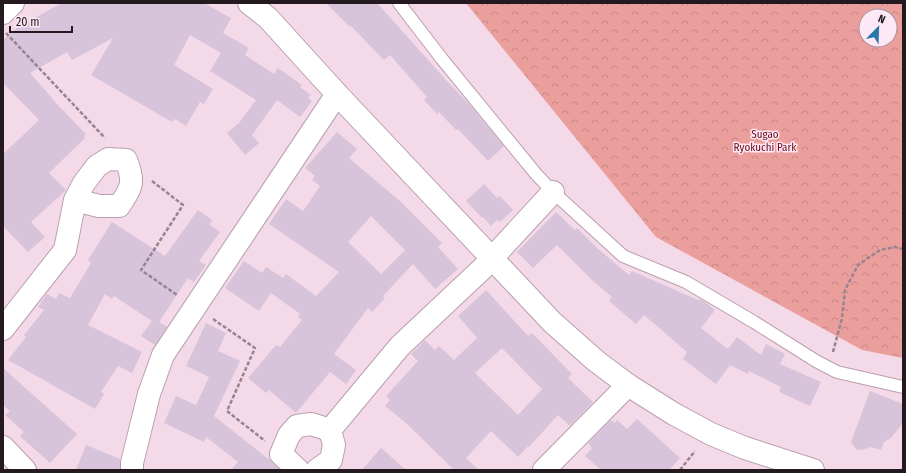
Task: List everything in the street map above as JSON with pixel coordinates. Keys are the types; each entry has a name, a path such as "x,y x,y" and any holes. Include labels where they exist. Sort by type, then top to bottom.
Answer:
{"street":[{"path":"3,13 13,3"},
{"path":"249,3 268,18 552,322 596,361 628,385 674,414 711,434 745,448 813,470"},
{"path":"132,470 132,463 149,394 163,356 338,94"},
{"path":"330,430 400,346 491,258 553,192"},
{"path":"3,329 65,250 75,200"},
{"path":"544,470 628,385"},
{"path":"292,465 289,435 297,426 311,424 330,430"},
{"path":"317,470 331,460 334,445 330,430"},
{"path":"3,447 25,470"}],"lane":[{"path":"398,3 526,162 553,192 623,256 686,282 837,372 903,387"}],"path":[{"path":"825,366 834,349 842,318 846,290 858,265 880,250 895,247 903,249"},
{"path":"196,308 256,348 227,411 292,465"}],"green space":[{"name":"Sugao Ryokuchi Park","path":"466,3 903,3 903,358 862,350 656,237"}],"building":[{"path":"62,3 204,3 231,18 223,33 249,48 245,55 274,74 278,68 302,85 300,87 311,95 308,98 312,101 300,117 277,100 252,135 259,143 245,155 227,133 239,123 256,100 210,71 221,53 190,35 174,65 213,89 204,104 200,102 186,126 175,119 172,122 91,75 113,38 72,60 67,52 30,73 53,100 86,134 84,136 85,138 49,173 66,190 31,222 45,237 28,252 3,226 3,154 39,120 3,83 3,40 18,27"},
{"path":"326,3 377,3 469,104 504,146 488,161 458,129 456,130 439,112 437,114 424,100 427,97 390,55 384,60"},
{"path":"337,132 357,149 349,158 401,202 442,243 438,247 458,269 435,289 413,264 383,296 385,298 372,312 368,308 334,354 356,370 346,384 330,372 296,413 269,390 266,393 248,378 276,345 280,347 302,320 298,317 300,314 271,293 259,311 225,288 244,261 262,273 266,267 283,278 286,274 316,296 339,272 269,224 286,199 303,211 320,186 312,180 315,176 305,168","holes":["371,216 405,250 381,274 348,242"]},
{"path":"484,184 497,198 500,196 513,210 500,222 497,220 491,226 466,201"},
{"path":"198,210 212,220 210,225 220,232 199,261 206,265 194,282 188,278 159,322 167,327 155,345 141,336 152,321 114,296 112,299 105,294 88,325 142,352 132,373 118,366 101,392 104,394 95,409 8,360 26,337 24,335 44,310 38,307 47,294 56,299 59,293 70,298 91,263 88,260 112,222 165,256"},
{"path":"556,212 575,230 577,228 597,248 629,275 632,271 705,302 715,310 701,328 728,349 737,337 761,355 766,344 785,354 780,364 821,382 810,406 779,392 781,387 749,371 748,374 730,365 716,384 683,359 687,352 644,315 636,324 609,301 612,297 592,280 557,245 533,268 517,252"},
{"path":"486,290 528,336 532,333 572,374 568,378 593,402 570,426 558,415 518,457 491,431 466,458 479,470 454,470 406,423 385,406 390,400 386,396 418,361 411,354 425,340 435,350 439,346 454,360 477,338 458,316","holes":["502,348 542,389 518,415 475,373"]},
{"path":"206,323 226,333 218,351 240,361 214,416 271,461 280,470 231,470 238,462 206,437 204,442 164,423 176,396 196,405 209,377 186,366"},
{"path":"3,368 77,434 50,463 20,436 24,432 5,415 10,411 3,405"},
{"path":"870,391 903,404 903,423 891,438 884,442 881,450 871,447 857,450 851,442"},
{"path":"637,419 680,458 669,470 601,470 585,456 592,448 588,443 611,420 615,423 617,420 627,429"},
{"path":"86,445 120,459 120,470 76,470"},
{"path":"381,448 406,470 362,470"}]}
